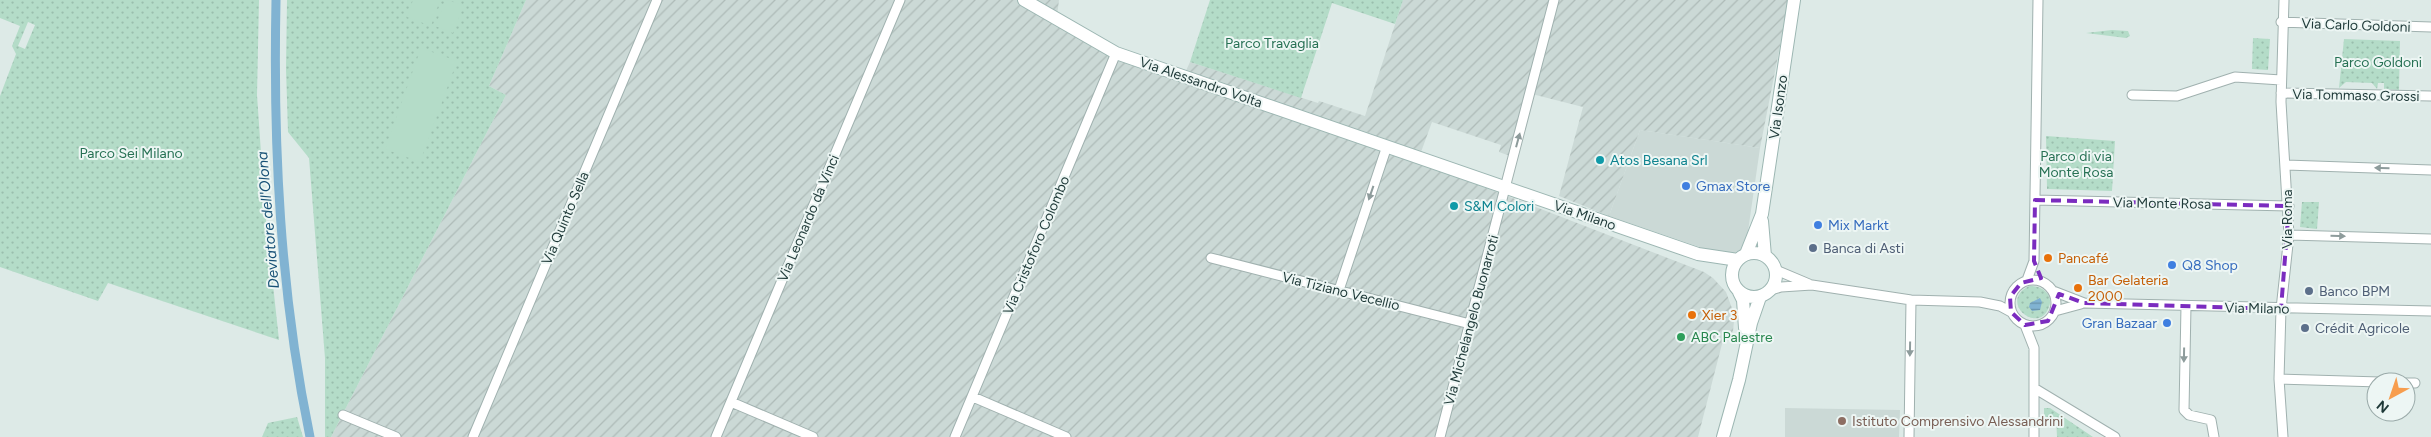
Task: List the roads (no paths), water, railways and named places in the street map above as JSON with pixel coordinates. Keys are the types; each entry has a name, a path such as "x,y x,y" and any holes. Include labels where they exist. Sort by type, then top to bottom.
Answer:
{"street":[{"name":"Via Quinto Sella","path":"473,437 657,0"},
{"name":"Via Leonardo da Vinci","path":"716,437 900,0"},
{"name":"Via Alessandro Volta","path":"1024,0 1116,53 1387,146"},
{"name":"Via Michelangelo Buonarroti","path":"1440,437 1554,0"},
{"name":"Via Isonzo","path":"1765,256 1762,214 1794,0"},
{"path":"2011,312 2010,302 2012,293 2016,287 2027,280 2034,261 2038,0"},
{"name":"Via Roma","path":"2284,0 2281,22 2281,93 2289,206 2289,234 2282,308 2279,379 2284,437"},
{"name":"Via Carlo Goldoni","path":"2281,22 2431,27"},
{"name":"Via Cristoforo Colombo","path":"956,437 1116,53"},
{"path":"2132,95 2177,96 2235,77 2281,80"},
{"name":"Via Tommaso Grossi","path":"2281,93 2431,96"},
{"path":"1339,290 1387,146"},
{"name":"Via Milano","path":"1387,146 1698,254 1718,266 1732,279"},
{"path":"2286,165 2431,170"},
{"name":"Via Monte Rosa","path":"2035,200 2289,206"},
{"name":"Via Isonzo","path":"1742,257 1762,214"},
{"path":"2289,234 2431,239"},
{"path":"1745,349 1746,318 1739,292 1732,279 1732,272 1742,257 1753,253 1765,256 1772,262 1776,270 1776,280 1771,290"},
{"name":"Via Milano","path":"1698,254 1742,257"},
{"name":"Via Tiziano Vecellio","path":"1211,258 1470,324"},
{"path":"2034,261 2042,282 2053,291 2056,301 2055,311 2044,324 2034,348"},
{"path":"1776,270 1812,285"},
{"path":"2027,280 2042,282"},
{"path":"1739,292 1745,296 1760,297 1771,290 1781,287 1812,285 1911,300 1980,302 2000,306 2011,312 2017,320 2026,325 2044,324"},
{"name":"Via Milano","path":"2053,291 2084,303"},
{"path":"1980,302 2003,298 2012,293"},
{"path":"1723,437 1760,297"},
{"path":"1909,437 1911,300"},
{"name":"Via Milano","path":"2055,311 2084,303 2431,311"},
{"path":"2186,306 2184,410 2189,415 2211,420 2214,437"},
{"path":"2026,325 2034,348 2034,437"},
{"path":"2279,379 2366,382"},
{"path":"2034,388 2115,437"},
{"path":"973,398 1066,437"},
{"path":"730,402 813,437"},
{"path":"343,415 396,437"}],"water":[{"path":"2040,298 2042,302 2040,310 2032,311 2029,307 2030,303"}],"waterway":[{"name":"Deviatore dell'Olona","path":"276,0 276,110 285,274 300,383 310,437"}],"place":[{"name":"Atos Besana Srl","path":"1600,160"},
{"name":"Gmax Store","path":"1686,186"},
{"name":"S&M Colori","path":"1454,206"},
{"name":"Mix Markt","path":"1818,225"},
{"name":"Banca di Asti","path":"1813,248"},
{"name":"Pancafé","path":"2048,258"},
{"name":"Q8 Shop","path":"2172,265"},
{"name":"Bar Gelateria 2000","path":"2078,288"},
{"name":"Banco BPM","path":"2309,291"},
{"name":"Xier 3","path":"1692,315"},
{"name":"Gran Bazaar","path":"2167,323"},
{"name":"Crédit Agricole","path":"2305,328"},
{"name":"ABC Palestre","path":"1681,337"},
{"name":"Istituto Comprensivo Alessandrini","path":"1842,421"}],"park label":[{"name":"Parco Travaglia","path":"1272,43"},
{"name":"Parco Goldoni","path":"2378,62"},
{"name":"Parco Sei Milano","path":"131,153"},
{"name":"Parco di via Monte Rosa","path":"2076,164"}]}
